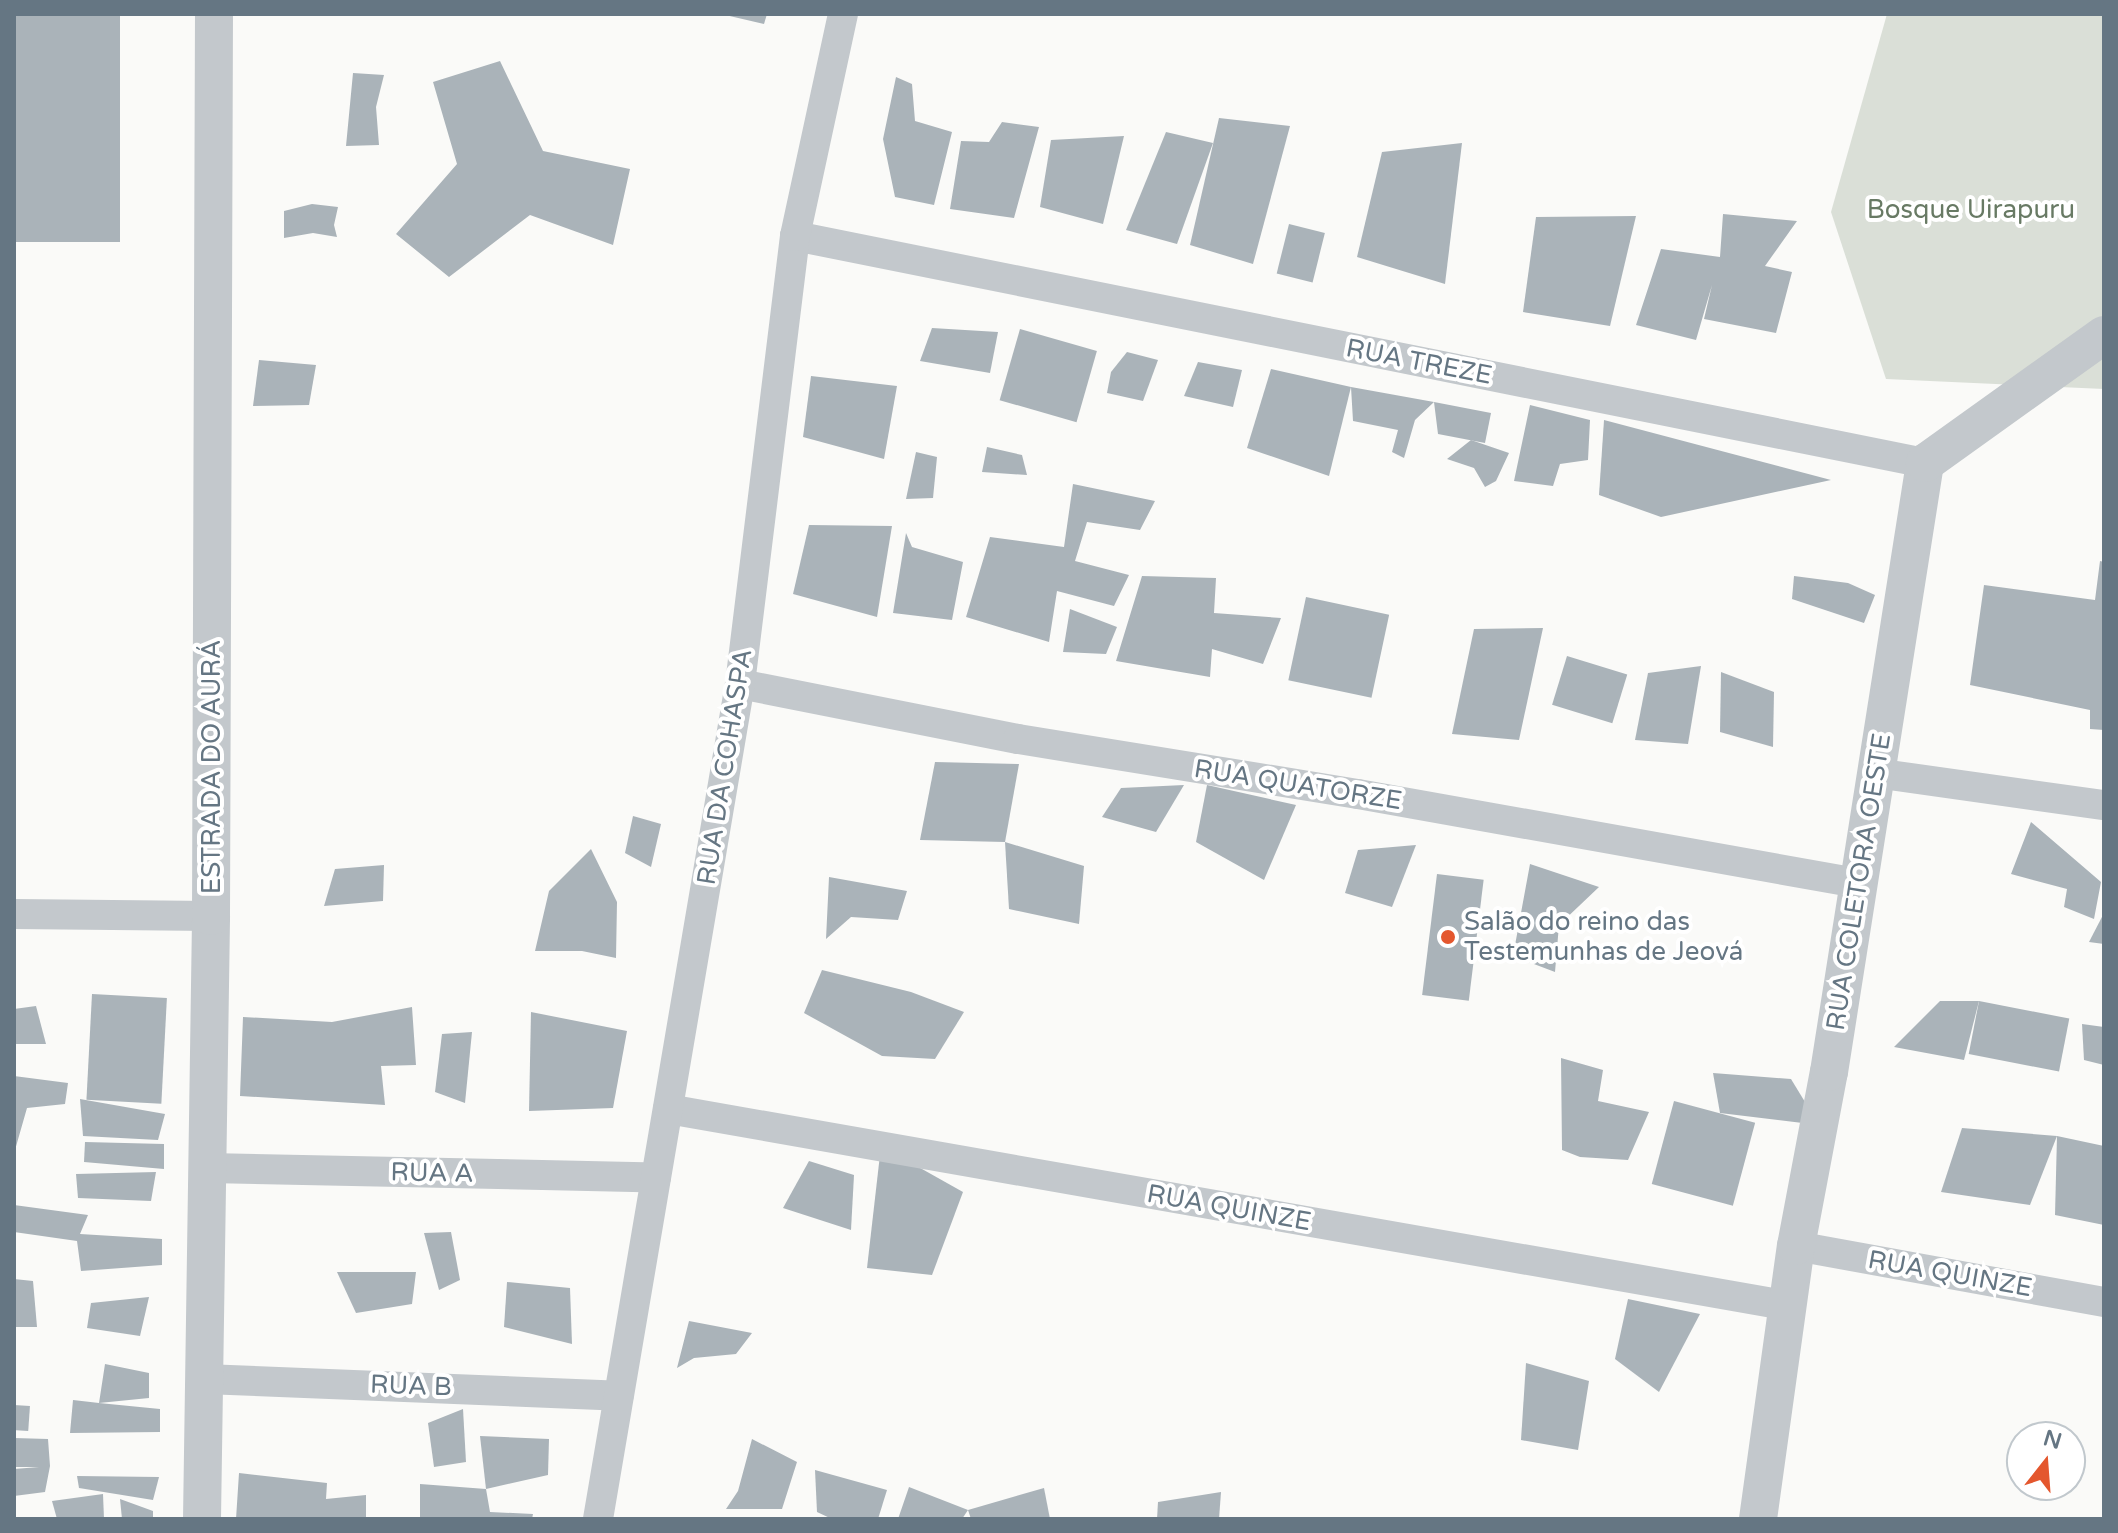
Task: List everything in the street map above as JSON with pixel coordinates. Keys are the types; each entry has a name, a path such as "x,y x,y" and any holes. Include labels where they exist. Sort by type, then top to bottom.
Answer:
{"street":[{"name":"ESTRADA DO AURÁ","path":"202,1519 211,916 214,14"},
{"name":"RUA DA COHASPA","path":"598,1519 740,684 795,236 843,14"},
{"name":"RUA TREZE","path":"795,236 1925,463"},
{"path":"1925,463 2104,335"},
{"name":"RUA COLETORA OESTE","path":"1758,1519 1796,1246 1829,1072 1925,463"},
{"name":"RUA QUATORZE","path":"740,684 1018,739 1358,794 1857,883"},
{"path":"1875,773 2104,805"},
{"path":"14,914 211,916"},
{"name":"RUA QUINZE","path":"668,1109 1790,1306"},
{"name":"RUA A","path":"208,1168 656,1177"},
{"name":"RUA QUINZE","path":"1796,1246 2104,1302"},
{"name":"RUA B","path":"204,1379 619,1396"}],"green space":[{"name":"Bosque Uirapuru","path":"1887,14 2104,14 2104,389 1886,379 1831,212"}],"building":[{"path":"14,14 120,14 120,242 14,242"},
{"path":"721,14 767,14 764,24"},
{"path":"500,61 543,151 630,169 613,245 530,215 449,277 396,234 457,164 433,82"},
{"path":"353,73 384,75 376,107 379,145 346,146"},
{"path":"896,77 912,84 915,121 952,132 934,205 895,197 883,139"},
{"path":"1219,118 1290,126 1253,264 1190,245"},
{"path":"1002,122 1039,127 1014,218 950,209 961,141 989,142"},
{"path":"1166,132 1213,143 1177,244 1126,230"},
{"path":"1124,136 1103,224 1040,207 1051,140"},
{"path":"1462,143 1445,284 1357,257 1382,152"},
{"path":"312,204 338,207 334,225 337,237 313,233 284,238 284,211"},
{"path":"1723,214 1797,221 1765,266 1792,272 1776,333 1704,319 1712,285 1696,340 1636,325 1661,249 1720,257"},
{"path":"1636,216 1610,326 1523,312 1536,217"},
{"path":"1289,224 1325,233 1313,282 1277,273"},
{"path":"932,328 998,332 990,373 920,361"},
{"path":"1020,329 1097,351 1077,422 1000,400"},
{"path":"1127,352 1158,360 1143,401 1107,393 1111,372"},
{"path":"259,360 316,365 309,405 253,406"},
{"path":"1198,362 1242,370 1233,407 1184,396"},
{"path":"1271,369 1351,387 1329,476 1247,448"},
{"path":"811,376 897,386 884,459 803,437"},
{"path":"1351,387 1434,402 1415,420 1404,458 1392,452 1398,430 1353,421"},
{"path":"1434,402 1491,413 1485,443 1438,434"},
{"path":"1530,405 1590,420 1588,460 1560,464 1553,486 1514,481"},
{"path":"1604,420 1831,480 1661,517 1599,495"},
{"path":"1471,440 1509,453 1496,481 1485,487 1474,468 1447,459"},
{"path":"987,447 1022,455 1027,475 982,472"},
{"path":"916,452 937,457 933,498 906,499"},
{"path":"1073,484 1155,501 1140,530 1087,522 1075,561 1129,575 1114,606 1057,591 1049,642 966,617 990,537 1064,547"},
{"path":"809,525 892,526 877,617 793,594"},
{"path":"906,533 912,547 963,562 952,620 893,613"},
{"path":"2100,561 2104,562 2104,730 2090,729 2090,710 1970,685 1984,585 2095,600"},
{"path":"1142,576 1216,578 1214,613 1281,618 1263,664 1212,649 1210,677 1116,661"},
{"path":"1794,576 1848,583 1875,595 1864,623 1792,599"},
{"path":"1306,597 1389,615 1371,698 1288,680"},
{"path":"1070,609 1117,627 1106,654 1063,652"},
{"path":"1543,628 1519,740 1452,734 1474,629"},
{"path":"1567,656 1627,674 1612,723 1552,705"},
{"path":"1701,666 1688,744 1635,740 1648,673"},
{"path":"1721,672 1774,692 1773,747 1720,732"},
{"path":"935,762 1019,764 1005,842 920,840"},
{"path":"1184,785 1156,832 1102,817 1121,788"},
{"path":"1207,785 1296,805 1264,880 1196,842"},
{"path":"633,816 661,824 651,867 625,853"},
{"path":"2031,822 2101,882 2094,919 2064,907 2067,889 2011,874"},
{"path":"1005,842 1084,866 1079,924 1009,909"},
{"path":"1416,845 1392,907 1345,893 1358,850"},
{"path":"591,849 617,902 616,958 582,951 535,951 549,891"},
{"path":"1530,864 1599,887 1559,925 1555,972 1513,956"},
{"path":"384,865 383,901 324,906 335,869"},
{"name":"Salão do reino das Testemunhas de Jeová","path":"1437,874 1484,880 1469,1001 1422,995"},
{"path":"829,877 907,891 898,920 851,917 826,939"},
{"path":"2104,913 2104,944 2089,942"},
{"path":"822,970 911,992 964,1012 935,1059 882,1056 804,1013"},
{"path":"92,994 167,998 161,1104 86,1100"},
{"path":"1940,1001 1979,1001 1964,1060 1894,1047"},
{"path":"1979,1001 2069,1019 2059,1072 1969,1054"},
{"path":"36,1006 46,1044 14,1044 14,1009"},
{"path":"412,1007 416,1065 381,1066 385,1105 240,1096 243,1017 332,1022"},
{"path":"531,1012 627,1031 613,1108 529,1111"},
{"path":"2082,1024 2104,1027 2104,1065 2084,1060"},
{"path":"472,1032 465,1103 435,1092 442,1034"},
{"path":"1561,1058 1603,1070 1598,1101 1649,1112 1628,1160 1580,1157 1562,1150"},
{"path":"1713,1073 1791,1079 1819,1125 1720,1113"},
{"path":"14,1076 68,1083 65,1104 27,1108 15,1150"},
{"path":"80,1099 165,1114 158,1140 83,1136"},
{"path":"1674,1101 1755,1123 1733,1206 1652,1184"},
{"path":"1962,1128 2057,1136 2030,1205 1941,1192"},
{"path":"2057,1136 2104,1146 2104,1225 2055,1215"},
{"path":"85,1142 164,1144 164,1169 84,1162"},
{"path":"881,1146 963,1192 932,1275 867,1268"},
{"path":"809,1161 854,1175 851,1230 783,1208"},
{"path":"156,1172 151,1201 78,1198 76,1174"},
{"path":"14,1205 88,1215 80,1234 162,1239 162,1265 81,1271 77,1241 14,1232"},
{"path":"451,1232 460,1280 439,1290 424,1233"},
{"path":"337,1272 416,1272 412,1304 356,1313"},
{"path":"14,1279 33,1281 37,1327 14,1327"},
{"path":"507,1282 570,1288 572,1344 504,1327"},
{"path":"149,1297 140,1336 87,1328 91,1303"},
{"path":"1628,1299 1700,1314 1659,1392 1615,1359"},
{"path":"689,1321 752,1333 736,1354 694,1358 677,1368"},
{"path":"1526,1363 1589,1381 1578,1450 1521,1440"},
{"path":"105,1364 149,1373 149,1398 99,1403"},
{"path":"73,1400 160,1409 160,1432 70,1433"},
{"path":"14,1405 30,1406 28,1431 14,1430"},
{"path":"463,1409 466,1462 434,1467 428,1423"},
{"path":"480,1436 549,1439 548,1475 486,1489"},
{"path":"14,1438 48,1439 50,1466 45,1492 14,1496 14,1469 39,1467 14,1467"},
{"path":"752,1439 797,1462 782,1509 726,1509 738,1491"},
{"path":"815,1470 887,1490 878,1519 832,1519 817,1512"},
{"path":"239,1473 327,1483 326,1499 366,1495 366,1519 236,1519"},
{"path":"77,1476 159,1477 153,1500 79,1488"},
{"path":"420,1484 486,1489 490,1512 533,1514 532,1519 420,1519"},
{"path":"909,1487 968,1510 962,1519 898,1519"},
{"path":"1044,1488 1050,1519 971,1519 968,1510"},
{"path":"1221,1492 1219,1519 1157,1519 1158,1502"},
{"path":"103,1494 104,1519 57,1519 52,1501"},
{"path":"120,1499 153,1511 153,1519 122,1519"}],"place":[{"name":"Salão do reino das Testemunhas de Jeová","path":"1448,937"}]}
